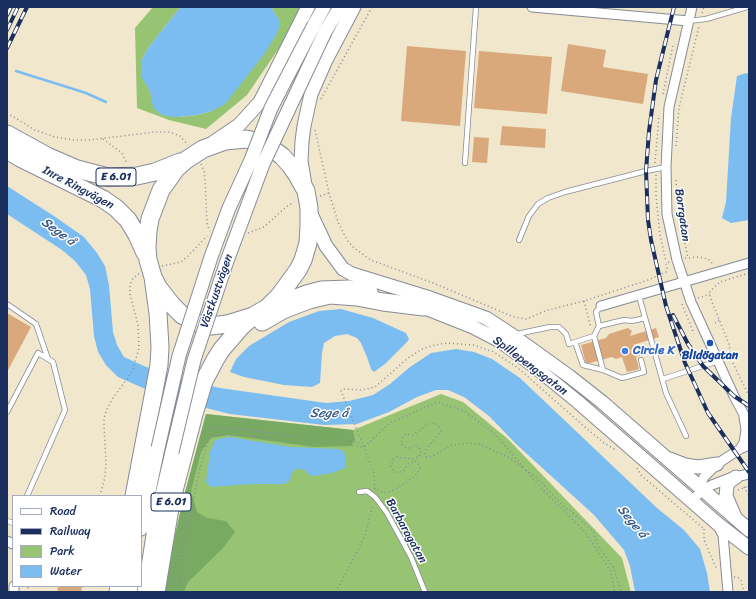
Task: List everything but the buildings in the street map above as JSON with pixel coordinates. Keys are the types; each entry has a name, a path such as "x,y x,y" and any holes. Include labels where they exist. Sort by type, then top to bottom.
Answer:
{"highway":[{"name":"Inre Ringvägen","path":"7,134 47,156 77,169 108,177 137,176 155,172 172,166 216,143 229,140 246,139 260,142 282,156 297,175 306,199"},
{"name":"Inre Ringvägen","path":"7,150 20,158 103,199 116,208 128,220 137,235 150,269"},
{"path":"194,154 168,180 155,205 148,231 150,269 158,287 182,315 197,323 211,326 227,324 260,312 289,283 298,270 308,243 309,226 306,199"},
{"name":"E 6.01","path":"134,495 159,366 160,330 150,269"},
{"path":"215,360 238,339 260,323 283,310 309,300 330,295 357,297 424,307"},
{"name":"E 6.01","path":"156,592 172,502 194,414 204,381 215,360 231,338 260,312"}],"main road":[{"path":"194,154 240,125 260,102 308,7"},
{"name":"Västkustvägen","path":"142,523 179,356 211,257 271,108 324,7"},
{"name":"Västkustvägen","path":"144,592 154,529 194,360 227,261 264,164 325,32 340,7"},
{"name":"Spillepengsgatan","path":"354,7 326,60 311,94 304,126 301,161 306,199 326,246 343,269 352,274 430,298 486,318 569,376 602,402 662,456 749,530"},
{"name":"Spillepengsgatan","path":"260,312 278,302 306,292 321,288 349,287 382,294 424,307 473,326 500,341 534,366 578,402 718,524 749,548"},
{"path":"662,456 686,465 698,467 717,464"},
{"path":"736,519 726,496 727,486 730,481 739,482"}],"street":[{"path":"532,7 573,9 689,21"},
{"name":"Borrgatan","path":"692,7 669,107 666,167 667,214 677,260 691,302 747,420 744,443 745,447"},
{"path":"601,306 749,263"},
{"path":"702,490 702,481 704,477 717,464 745,447"},
{"path":"692,501 702,490 739,482 749,474"},
{"path":"718,524 723,535 729,584"}],"lane":[{"path":"465,163 476,7"},
{"path":"689,21 706,19 747,7"},
{"path":"520,240 530,216 538,204 548,198 573,190 666,167"},
{"path":"639,296 666,393 686,436"},
{"path":"7,304 36,324 48,359"},
{"path":"601,306 596,312 599,326 594,336 603,370"},
{"path":"599,326 624,320 632,321 645,318"},
{"path":"512,335 559,327 563,331 569,344 594,336"},
{"path":"575,342 583,365 603,370 622,378 644,372 641,360"},
{"path":"7,412 38,353 53,362 65,410 27,495"},
{"path":"663,379 718,361"},
{"name":"Barbaragatan","path":"358,492 367,491 375,497 387,513 411,557 425,592"}],"path":[{"path":"320,102 372,7"},
{"path":"676,152 679,108 694,44"},
{"path":"7,113 35,130 55,137 74,140 102,139 155,132 170,132 180,136 204,170 207,223 208,228 211,231 181,262 150,269 133,278 130,285 130,294 140,336 139,348 132,372 113,398 104,418 106,462 105,478 100,495"},
{"path":"315,130 316,140 338,222 347,240 354,248 371,260 433,283 519,318 526,319 548,310 584,301 653,278 667,270 666,263 677,260 699,257 708,260 715,266 717,272"},
{"path":"102,139 122,153 129,168 137,176"},
{"path":"675,174 678,213 688,258"},
{"path":"244,234 264,227 286,206 330,193"},
{"path":"749,273 720,282 710,291 710,297 729,344 732,359 749,396"},
{"path":"584,301 594,336"},
{"path":"715,322 719,320"},
{"path":"336,592 365,536 375,497 374,474 341,391 343,389 362,390 375,387 408,358 422,349 447,343 473,345 494,352 518,368 604,443 618,451"},
{"path":"364,447 390,423 437,402 464,411 493,432 541,488 585,532 610,570 615,592"},
{"path":"374,488 384,493 394,490 416,474 420,467 415,461 408,464 404,470 396,472 392,467 393,459 397,457 411,459 419,457 421,453 420,449 417,446 406,448 402,444 403,436 406,434 413,435 428,424 435,423 441,431 425,451 427,457 431,457 452,445 467,443 479,444 510,458 537,478 564,507 572,512 593,531 598,546 614,568 621,592"},
{"path":"201,437 202,432 208,428 242,429 292,436 306,440 337,438 362,444"},
{"path":"179,592 184,548 190,517 199,472 210,435 258,436 297,443 344,444 364,447"},
{"path":"635,465 641,475 704,529 704,540 719,576"},
{"path":"739,482 749,486"},
{"path":"735,492 739,482"},
{"path":"739,482 749,496"},
{"path":"171,592 175,564 182,545 180,532 184,524 189,483"},
{"path":"729,584 737,577 741,580 744,592"}],"green space":[{"path":"153,7 182,7 149,47 142,59 142,77 150,91 152,99 178,117 197,115 212,111 279,20 271,7 307,7 247,95 206,129 169,120 137,108 135,28"},
{"path":"441,394 463,402 508,439 622,558 631,592 162,592 183,500 206,414 353,430"},
{"path":"206,414 353,430 355,440 351,446 314,447 228,435 211,438 201,452 191,491 197,512 207,518 226,521 235,532 223,548 188,582 184,592 162,592 183,500"}],"water":[{"path":"182,7 271,7 279,20 280,26 265,53 225,104 212,111 197,115 178,117 165,116 153,107 150,91 142,78 142,59 149,47"},
{"path":"746,73 749,74 749,220 731,223 722,218 726,202 731,118 737,76"},
{"name":"Sege å","path":"7,186 84,237 97,253 105,266 109,285 113,332 117,345 124,357 144,366 182,379 220,388 326,403 349,401 373,395 431,353 456,349 474,352 492,359 520,378 657,508 684,530 700,549 707,573 710,592 635,592 630,566 624,550 594,515 516,444 489,416 464,397 448,390 436,390 417,397 389,412 357,424 324,425 230,414 190,404 143,388 118,377 106,365 98,352 94,336 90,289 86,275 75,261 62,250 7,214"},
{"path":"341,309 373,318 406,333 409,339 385,364 374,372 371,369 361,343 357,338 347,334 335,336 324,343 320,383 312,387 284,385 244,377 230,372 236,359 249,346 289,322 319,311"},
{"path":"229,437 291,447 339,449 344,452 346,460 345,468 332,473 314,476 308,474 305,470 294,470 290,481 283,484 251,484 211,487 206,482 210,452 215,440"}],"waterway":[{"path":"16,71 86,93 106,102"}],"railway":[{"path":"7,15 11,7"},
{"path":"7,30 18,7"},
{"path":"7,48 27,7"},
{"path":"674,7 656,80 649,131 646,171 648,220 651,240 666,306 685,363 708,413 749,472"},
{"path":"673,315 688,344 703,366 734,396 749,406"}],"place":[{"name":"Blidögatan","path":"710,343"},
{"name":"Circle K","path":"625,351"}]}
